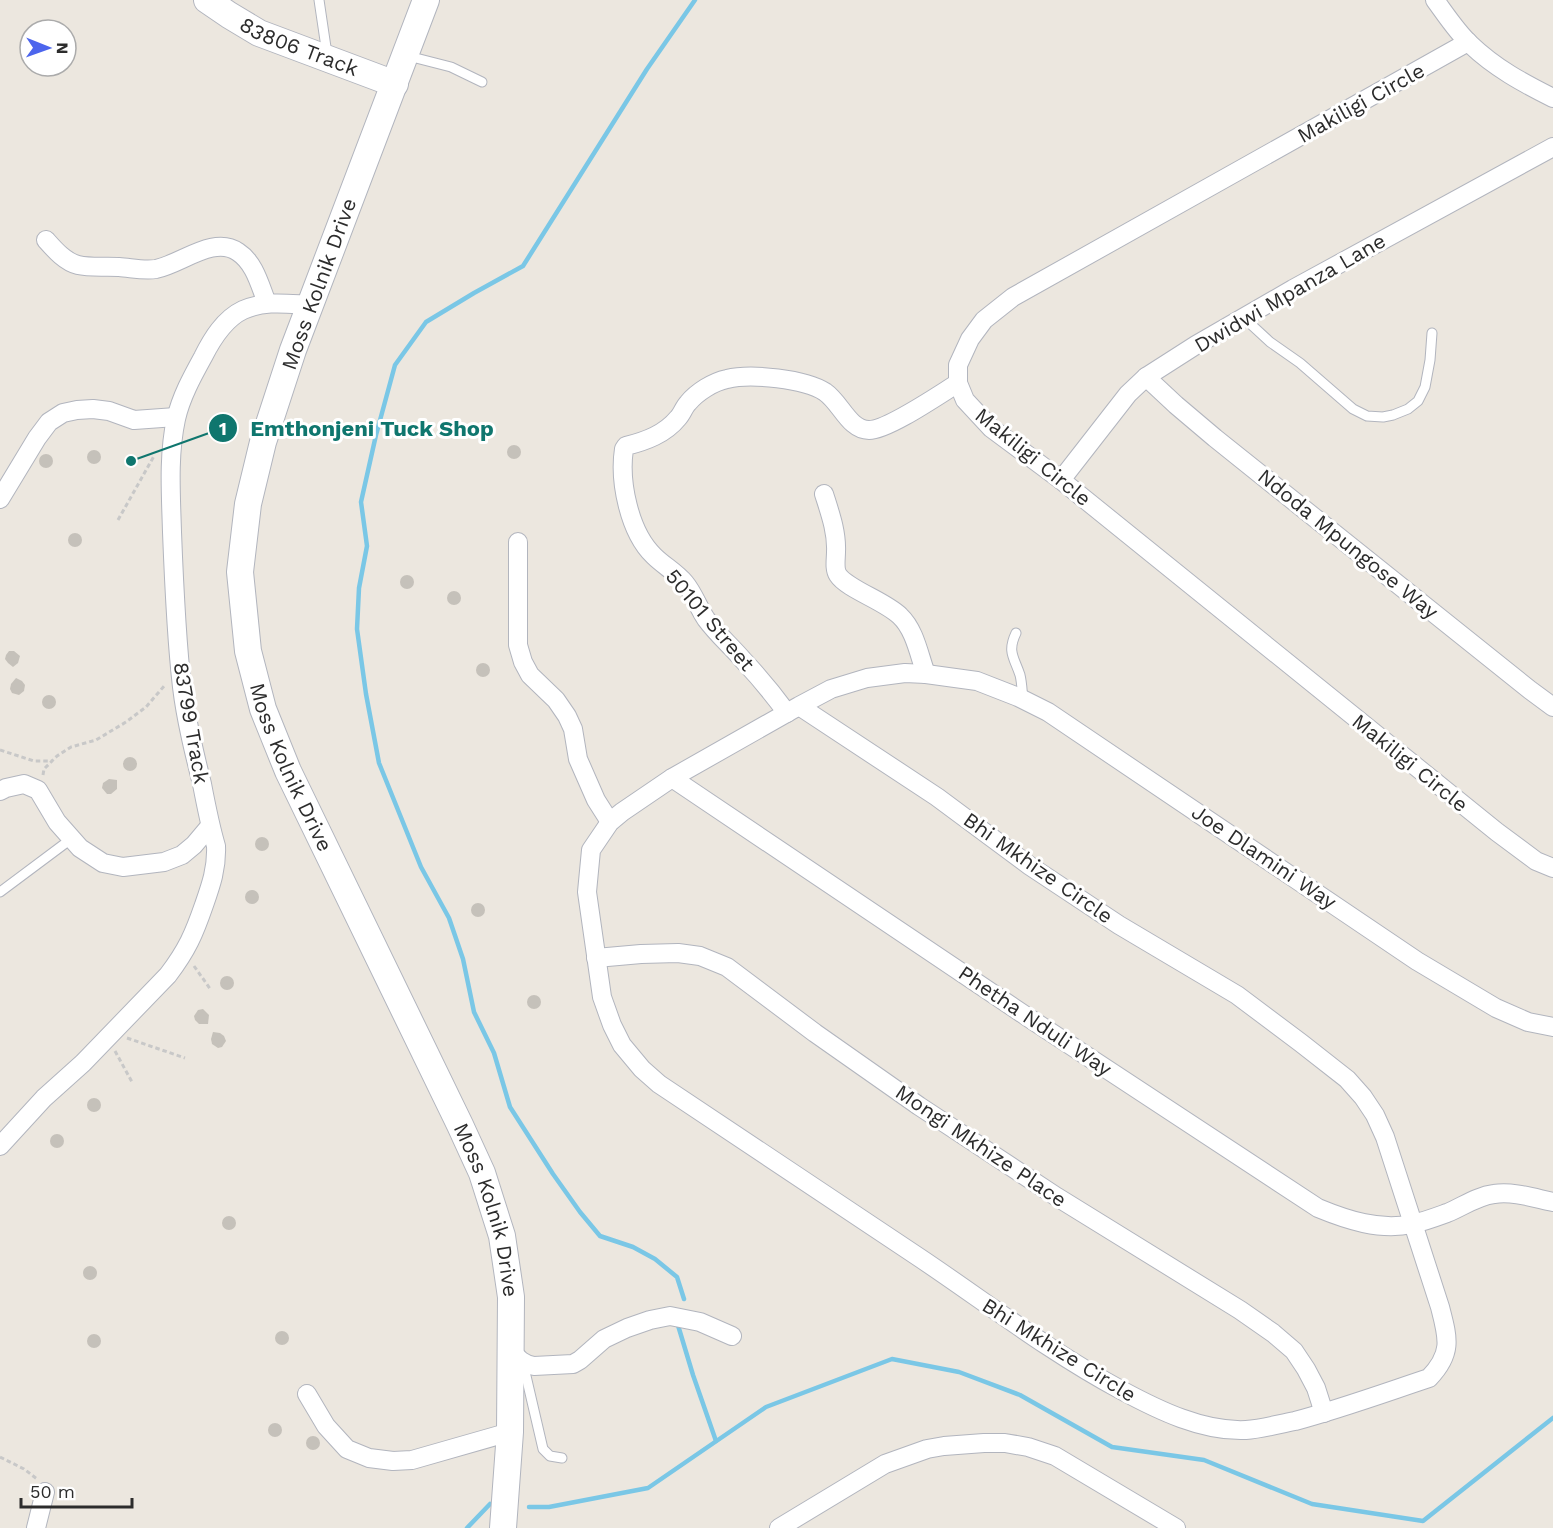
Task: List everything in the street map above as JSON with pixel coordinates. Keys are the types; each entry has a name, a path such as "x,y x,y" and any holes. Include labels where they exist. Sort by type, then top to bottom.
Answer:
{"main road":[{"name":"83806 Track","path":"207,0 259,33 395,84"},
{"name":"Moss Kolnik Drive","path":"426,0 293,350 263,442 248,504 240,572 248,651 263,710 288,771 482,1173 502,1236 517,1356 503,1528"}],"street":[{"path":"1435,0 1468,42 1491,63 1553,98"},
{"name":"Makiligi Circle","path":"1468,42 1013,297 984,320 970,339 958,365 958,383 965,400 991,428 1060,480 1497,832 1536,861 1553,868"},
{"name":"Dwidwi Mpanza Lane","path":"1060,480 1128,394 1146,377 1244,318 1553,147"},
{"path":"45,240 56,251 77,265 146,270 163,267 212,248 236,250 250,263 267,303"},
{"name":"83799 Track","path":"0,1146 44,1098 111,1036 168,975 191,942 217,862 216,846 190,740 180,669 171,490 172,442 176,417 183,395 214,337 228,321 242,310 267,303 310,305"},
{"name":"Ndoda Mpungose Way","path":"1146,377 1215,438 1553,707"},
{"name":"50101 Street","path":"793,710 766,685 706,618 687,585 678,575 654,557 639,538 632,519 622,473 624,448 650,439 669,427 688,402 715,383 728,378 772,378 801,382 824,391 858,428 870,430 876,430 905,416 958,383"},
{"path":"0,499 37,438 49,422 63,413 77,410 109,411 134,420 176,417"},
{"path":"824,494 837,545 836,570 838,575 846,583 901,616 909,628 926,674"},
{"path":"518,542 518,645 523,662 530,675 556,700 567,716 573,729 578,759 596,800 610,822"},
{"name":"Bhi Mkhize Circle","path":"793,710 937,797 1040,873 1119,925 1237,995 1347,1079 1375,1115 1385,1137 1440,1307 1447,1334 1447,1349 1440,1367 1429,1378 1324,1413 1279,1425 1245,1430 1210,1427 1180,1418 1090,1373 1020,1328 659,1084 642,1069 622,1045 602,997 587,892 591,850 610,822 672,778 793,710 831,689 867,678 905,673 977,681"},
{"name":"Joe Dlamini Way","path":"977,681 1023,700 1058,718 1417,961 1496,1008 1528,1022 1553,1027"},
{"name":"Phetha Nduli Way","path":"672,778 1029,1018 1318,1208 1357,1222 1396,1226 1413,1224 1497,1193 1553,1202"},
{"path":"0,791 24,784 38,790 70,839 103,863 123,867 164,862 182,855 210,826"},
{"name":"Mongi Mkhize Place","path":"596,958 678,953 700,956 727,967 815,1033 919,1106 1057,1197 1240,1310 1273,1333 1294,1351 1306,1369 1316,1388 1324,1413"},
{"path":"517,1356 534,1366 573,1364 604,1339 627,1328 670,1316 700,1322 732,1336"},
{"path":"307,1394 327,1426 347,1449 369,1458 393,1461 412,1460 510,1432"},
{"path":"778,1528 885,1464 909,1455 944,1446 1005,1443 1028,1447 1055,1456 1176,1528"},
{"path":"36,1528 45,1492"}],"lane":[{"path":"319,0 328,59"},
{"path":"405,56 451,67 482,82"},
{"path":"1244,318 1353,409 1367,416 1393,415 1408,410 1418,401 1425,387 1432,333"},
{"path":"1016,633 1011,647 1020,676 1023,700"},
{"path":"0,892 70,839"},
{"path":"517,1356 543,1449 549,1456 562,1458"}],"path":[{"path":"118,520 156,452"},
{"path":"38,790 44,769 57,756 71,747 96,740 126,722 146,706 180,669"},
{"path":"0,750 34,761 52,761"},
{"path":"184,953 211,990"},
{"path":"111,1036 125,1038 185,1058"},
{"path":"111,1036 132,1082"},
{"path":"0,1458 24,1469 36,1478 42,1483 45,1492"}],"building":[{"path":"511,445 517,445 521,452 517,459 511,459 507,455 507,449"},
{"path":"91,450 97,450 101,457 97,464 91,464 87,460 87,454"},
{"path":"43,454 49,454 53,461 49,468 43,468 39,464 39,458"},
{"path":"72,533 78,533 82,540 78,547 72,547 68,543 68,537"},
{"path":"404,575 410,575 414,582 410,589 404,589 400,585 400,579"},
{"path":"451,591 457,591 461,598 457,605 451,605 447,601 447,595"},
{"path":"9,651 14,651 20,656 18,663 13,667 5,659"},
{"path":"480,663 486,663 490,670 486,677 480,677 476,673 476,667"},
{"path":"16,678 25,685 24,691 19,695 12,693 10,689"},
{"path":"46,695 52,695 56,702 52,709 46,709 42,705 42,699"},
{"path":"127,757 133,757 137,764 133,771 127,771 123,767 123,761"},
{"path":"109,779 117,780 117,789 107,794 102,788 103,783"},
{"path":"259,837 265,837 269,844 265,851 259,851 255,847 255,841"},
{"path":"249,890 255,890 259,897 255,904 249,904 245,900 245,894"},
{"path":"475,903 481,903 485,910 481,917 475,917 471,913 471,907"},
{"path":"224,976 230,976 234,983 230,990 224,990 220,986 220,980"},
{"path":"531,995 537,995 541,1002 537,1009 531,1009 527,1005 527,999"},
{"path":"203,1009 209,1015 208,1024 199,1024 195,1020 194,1016 198,1010"},
{"path":"213,1032 224,1036 226,1041 222,1047 218,1048 212,1044"},
{"path":"91,1098 97,1098 101,1105 97,1112 91,1112 87,1108 87,1102"},
{"path":"54,1134 60,1134 64,1141 60,1148 54,1148 50,1144 50,1138"},
{"path":"226,1216 232,1216 236,1223 232,1230 226,1230 222,1226 222,1220"},
{"path":"87,1266 93,1266 97,1273 93,1280 87,1280 83,1276 83,1270"},
{"path":"279,1331 285,1331 289,1338 285,1345 279,1345 275,1341 275,1335"},
{"path":"91,1334 97,1334 101,1341 97,1348 91,1348 87,1344 87,1338"},
{"path":"272,1423 278,1423 282,1430 278,1437 272,1437 268,1433 268,1427"},
{"path":"310,1436 316,1436 320,1443 316,1450 310,1450 306,1446 306,1440"}],"waterway":[{"path":"684,1299 677,1277 655,1259 633,1247 600,1236 553,1174 510,1107 494,1053 474,1012 463,959 449,918 421,867 379,763 357,629 359,588 367,546 361,502 395,365 426,322 523,266 647,69 695,0"},
{"path":"677,1322 716,1441"},
{"path":"529,1507 549,1507 648,1488 766,1407 892,1359 959,1372 1020,1395 1112,1447 1204,1460 1312,1504 1423,1521 1553,1418"},
{"path":"467,1528 490,1504"}],"place":[{"name":"Emthonjeni Tuck Shop","path":"131,461"}]}
